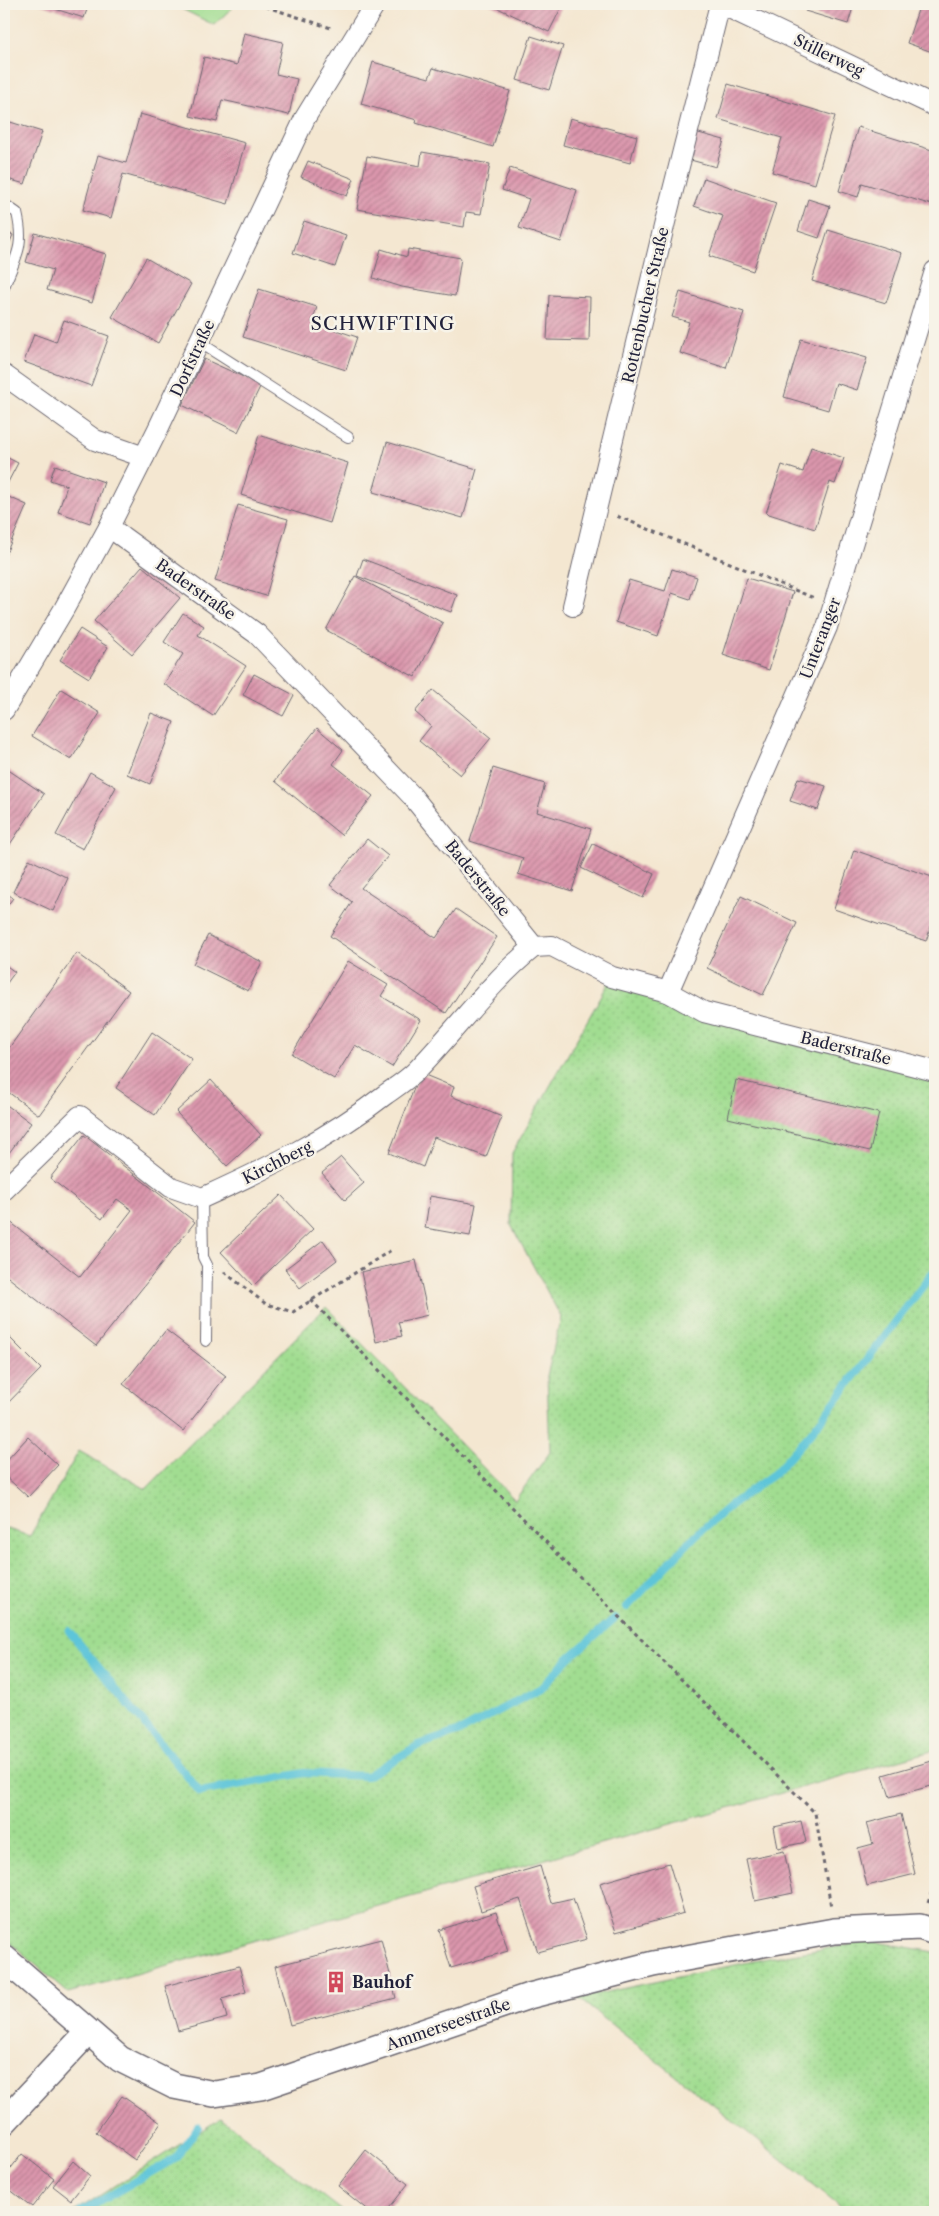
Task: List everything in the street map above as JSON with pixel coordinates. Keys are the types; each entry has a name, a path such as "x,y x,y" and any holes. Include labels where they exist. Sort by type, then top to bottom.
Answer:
{"street":[{"name":"Dorfstraße","path":"4,710 109,528 305,118 375,4"},
{"name":"Stillerweg","path":"729,5 935,106"},
{"name":"Rottenbucher Straße","path":"573,606 666,218 729,5"},
{"name":"Unteranger","path":"668,992 827,627 935,271"},
{"path":"4,374 95,440 144,457"},
{"name":"Baderstraße","path":"109,528 257,634 412,796 534,947 552,946 612,976 668,992 704,1012 935,1071"},
{"name":"Kirchberg","path":"202,1198 267,1168 334,1132 372,1105 415,1072 508,967 534,947"},
{"path":"4,1190 80,1116 171,1187 202,1198"},
{"name":"Ammerseestraße","path":"4,1958 120,2059 174,2086 214,2094 261,2087 289,2079 529,1996 653,1964 834,1931 920,1927 935,1932"},
{"path":"4,2122 88,2032"}],"lane":[{"path":"4,204 17,213 21,231 21,243 4,287"},
{"path":"199,342 348,438"},
{"path":"202,1198 204,1257 207,1265 206,1341"}],"path":[{"path":"258,4 355,36"},
{"path":"598,508 833,606"},
{"path":"204,1257 266,1304 293,1312 393,1249"},
{"path":"311,1300 615,1612 815,1813 834,1931"}],"green space":[{"path":"172,4 236,4 214,25"},
{"path":"612,977 935,1071 935,1750 68,1993 4,1937 4,1528 30,1536 79,1451 146,1489 326,1307 515,1500 550,1452 547,1376 561,1317 511,1225 512,1153"},
{"path":"872,1941 935,1952 935,2212 848,2212 578,1998 768,1958"},
{"path":"221,2118 343,2212 74,2212"}],"building":[{"path":"39,4 89,4 84,18"},
{"path":"489,4 563,4 549,32"},
{"path":"807,4 854,4 848,24 805,11"},
{"path":"920,4 935,8 935,53 907,43"},
{"path":"244,33 283,42 276,74 297,79 289,115 222,100 217,122 190,116 204,57 237,65"},
{"path":"531,36 563,46 549,90 517,80"},
{"path":"373,62 429,78 433,68 510,91 493,147 416,123 417,120 361,104"},
{"path":"728,84 835,116 815,184 772,172 782,138 718,119"},
{"path":"140,114 245,143 228,204 123,174 111,218 83,210 98,155 126,163"},
{"path":"570,118 637,136 630,163 563,145"},
{"path":"4,120 42,132 25,184 4,178"},
{"path":"858,127 935,151 935,206 862,183 858,197 839,191"},
{"path":"695,132 724,140 716,167 687,159"},
{"path":"422,152 490,164 481,214 466,212 464,227 357,209 367,156 420,166"},
{"path":"308,161 354,179 347,196 301,177"},
{"path":"510,168 577,190 561,242 519,228 529,199 502,190"},
{"path":"704,178 776,203 753,271 709,256 723,216 694,206"},
{"path":"808,199 830,206 819,238 798,231"},
{"path":"304,221 346,235 335,267 293,253"},
{"path":"828,230 902,253 886,303 812,281"},
{"path":"4,231 13,235 4,255"},
{"path":"35,233 106,254 92,303 47,290 53,270 26,262"},
{"path":"381,249 407,257 408,249 461,258 455,296 402,287 373,278"},
{"path":"146,258 191,284 158,343 112,317"},
{"path":"259,289 317,307 312,322 357,337 346,370 243,337"},
{"path":"680,292 744,312 726,368 680,353 689,322 672,317"},
{"path":"549,295 590,297 589,341 547,340"},
{"path":"64,320 109,336 91,386 24,362 34,334 56,342"},
{"path":"801,339 867,358 857,390 836,383 828,410 784,397"},
{"path":"204,359 261,385 238,432 182,405"},
{"path":"259,435 348,463 330,523 241,495"},
{"path":"387,442 477,469 463,518 373,492"},
{"path":"811,447 844,458 835,484 830,482 815,529 766,513 782,465 803,472"},
{"path":"4,456 18,463 5,488 4,488"},
{"path":"55,465 104,482 90,523 58,512 67,486 50,480"},
{"path":"4,495 27,505 4,558"},
{"path":"238,505 288,519 266,596 215,581"},
{"path":"363,559 457,595 451,612 357,576"},
{"path":"142,566 180,598 132,654 94,621"},
{"path":"672,569 697,577 690,599 672,593 658,636 616,622 629,580 665,591"},
{"path":"355,576 443,623 415,677 326,630"},
{"path":"747,578 793,592 769,670 723,655"},
{"path":"183,613 204,626 198,635 246,666 213,716 164,684 183,654 164,642"},
{"path":"80,629 108,647 89,678 60,660"},
{"path":"254,674 294,695 283,716 243,695"},
{"path":"61,689 100,713 71,760 32,736"},
{"path":"433,690 491,738 460,775 419,741 431,726 415,712"},
{"path":"151,713 174,722 150,784 127,774"},
{"path":"317,728 343,750 333,764 373,796 341,835 275,781"},
{"path":"493,768 545,784 537,812 591,829 572,891 518,874 523,858 470,841"},
{"path":"7,769 44,794 4,853 4,775"},
{"path":"90,772 116,787 83,849 56,835"},
{"path":"798,778 826,786 818,810 790,801"},
{"path":"367,839 388,856 361,888 436,938 456,909 497,937 446,1013 330,936 352,902 330,885"},
{"path":"593,844 654,874 643,898 581,868"},
{"path":"854,850 935,878 935,915 926,941 834,909"},
{"path":"29,859 68,878 53,911 13,892"},
{"path":"4,891 13,898 4,910"},
{"path":"741,896 797,923 763,995 707,968"},
{"path":"208,935 262,962 248,991 193,964"},
{"path":"77,953 129,991 39,1115 4,1089 4,1055"},
{"path":"348,961 388,985 381,996 421,1020 392,1067 355,1045 334,1079 292,1054"},
{"path":"4,964 15,972 4,987"},
{"path":"152,1032 192,1059 155,1115 116,1088"},
{"path":"420,1073 454,1087 451,1096 502,1117 486,1157 434,1137 423,1167 389,1153"},
{"path":"211,1080 261,1135 227,1166 176,1112"},
{"path":"736,1080 879,1113 870,1151 728,1118"},
{"path":"4,1103 31,1123 6,1157 4,1155"},
{"path":"84,1135 195,1222 96,1346 4,1274 4,1217 80,1277 132,1210 117,1199 102,1219 50,1178"},
{"path":"341,1157 364,1183 345,1200 322,1173"},
{"path":"281,1195 313,1229 253,1286 221,1252"},
{"path":"430,1196 476,1204 470,1236 425,1228"},
{"path":"323,1240 337,1260 300,1288 285,1269"},
{"path":"416,1260 428,1315 398,1322 402,1336 376,1342 361,1272"},
{"path":"166,1330 226,1376 183,1431 123,1384"},
{"path":"4,1332 41,1369 4,1407"},
{"path":"28,1437 58,1465 28,1497 4,1475 4,1463"},
{"path":"932,1761 935,1772 935,1785 890,1797 883,1775"},
{"path":"901,1814 915,1874 867,1886 858,1848 873,1844 867,1823"},
{"path":"801,1821 806,1842 778,1848 774,1827"},
{"path":"784,1851 793,1893 755,1901 746,1859"},
{"path":"669,1863 684,1913 616,1932 600,1883"},
{"path":"540,1866 551,1903 573,1898 587,1939 538,1952 520,1899 481,1911 473,1886"},
{"path":"496,1912 508,1951 451,1968 439,1930"},
{"name":"Bauhof","path":"381,1939 396,1998 290,2025 275,1966"},
{"path":"239,1966 246,1992 222,1999 227,2018 178,2031 165,1986"},
{"path":"122,2096 161,2123 135,2160 96,2132"},
{"path":"366,2150 408,2184 386,2212 370,2212 338,2186"},
{"path":"22,2154 54,2179 32,2207 4,2185 4,2177"},
{"path":"73,2161 90,2176 71,2200 53,2186"}],"waterway":[{"path":"627,1607 696,1535 732,1504 775,1473 811,1433 935,1270"},
{"path":"69,1631 200,1792 304,1773 367,1776 419,1745 463,1730 541,1688 569,1658 615,1618"},
{"path":"81,2212 176,2158 198,2127"}],"place":[{"name":"Bauhof","path":"336,1982"}],"district":[{"name":"SCHWIFTING","path":"383,323"}]}
